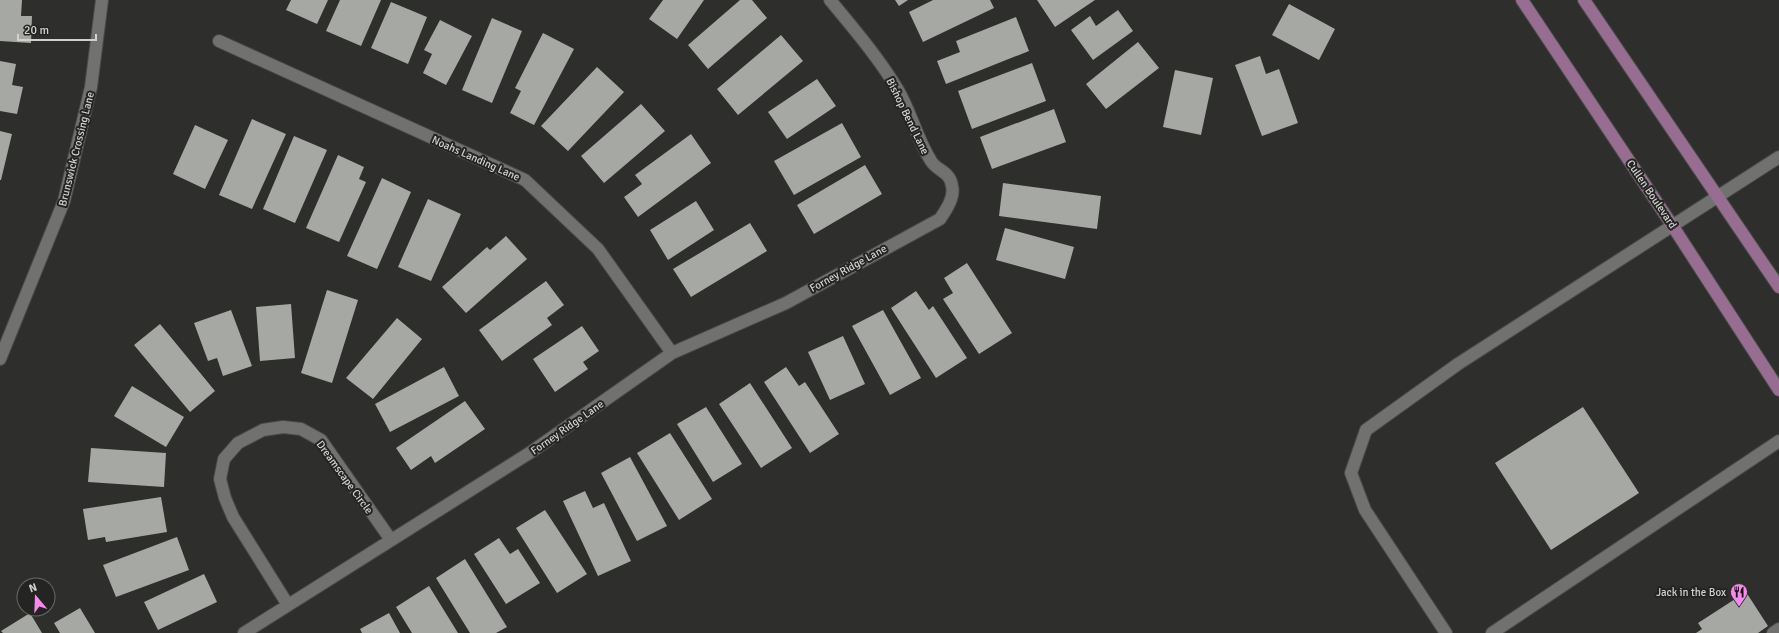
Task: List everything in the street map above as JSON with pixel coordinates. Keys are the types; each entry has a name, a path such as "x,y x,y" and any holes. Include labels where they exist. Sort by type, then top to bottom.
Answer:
{"main road":[{"name":"Cullen Boulevard","path":"1522,0 1672,225 1779,390"},
{"path":"1584,0 1779,287"}],"street":[{"name":"Brunswick Crossing Lane","path":"0,359 64,201 91,87 102,0"},
{"name":"Bishop Bend Lane","path":"830,0 872,51 898,91 916,132 932,163 946,172 952,186 951,199 946,211 940,219 900,240"},
{"name":"Noahs Landing Lane","path":"219,41 525,180 598,249 672,354"},
{"path":"1446,633 1365,510 1350,473 1366,430 1458,364 1779,157"},
{"name":"Forney Ridge Lane","path":"244,633 531,452 672,354 786,303 900,240"},
{"name":"Dreamscape Circle","path":"288,605 233,517 225,498 220,479 224,459 238,443 263,430 283,427 301,429 321,440 391,540"},
{"path":"1492,633 1779,441"},
{"path":"1773,633 1779,629"}],"building":[{"path":"0,0 22,0 21,16 32,16 31,43 0,41"},
{"path":"291,0 328,0 317,24 286,10"},
{"path":"340,0 381,0 361,46 326,31"},
{"path":"663,0 704,0 677,39 649,19"},
{"path":"740,0 752,0 767,18 708,69 688,45"},
{"path":"895,0 908,0 899,6"},
{"path":"933,0 990,0 994,8 923,42 909,12"},
{"path":"1037,0 1095,0 1055,27"},
{"path":"391,2 427,17 408,64 371,48"},
{"path":"1289,4 1335,29 1319,60 1272,35"},
{"path":"1118,10 1133,31 1093,60 1071,30 1090,16 1096,26"},
{"path":"1016,17 1029,51 946,84 937,61 960,52 956,41"},
{"path":"492,18 522,31 492,103 462,90"},
{"path":"440,20 472,36 446,85 423,73 432,54 424,50"},
{"path":"543,33 574,49 534,125 510,113 521,91 515,88"},
{"path":"781,35 803,61 738,115 717,89"},
{"path":"1138,42 1159,68 1106,109 1086,84"},
{"path":"1260,56 1266,74 1279,69 1298,123 1262,136 1235,65"},
{"path":"0,61 16,64 12,85 23,87 17,114 0,111"},
{"path":"1032,63 1046,101 972,129 958,91"},
{"path":"597,67 624,92 568,151 541,126"},
{"path":"1175,70 1213,78 1201,135 1163,127"},
{"path":"817,79 836,106 787,139 768,112"},
{"path":"641,104 665,131 604,183 581,156"},
{"path":"1054,109 1066,142 992,169 980,137"},
{"path":"252,119 286,134 252,209 219,195"},
{"path":"842,123 861,157 794,195 774,161"},
{"path":"195,125 228,140 205,189 173,174"},
{"path":"0,131 12,134 1,180 0,180"},
{"path":"691,134 711,163 638,217 624,197 642,184 635,175"},
{"path":"294,136 327,150 295,223 263,209"},
{"path":"338,155 364,167 359,179 366,182 339,242 306,228"},
{"path":"865,165 882,194 814,234 797,205"},
{"path":"382,178 411,192 377,269 347,256"},
{"path":"1003,183 1101,196 1097,229 999,216"},
{"path":"428,199 461,214 431,281 398,267"},
{"path":"696,201 714,230 668,260 650,230"},
{"path":"750,223 767,251 691,297 673,269"},
{"path":"1005,228 1074,247 1065,279 996,260"},
{"path":"506,236 527,259 466,313 442,287 487,247 490,250"},
{"path":"967,263 1012,333 979,354 943,299 953,293 944,278"},
{"path":"546,281 564,305 547,318 552,325 502,361 479,330"},
{"path":"327,290 358,300 332,383 301,373"},
{"path":"916,291 929,310 933,306 967,358 936,378 891,308"},
{"path":"291,304 295,358 260,361 256,307"},
{"path":"231,310 252,366 223,376 217,358 208,361 194,323"},
{"path":"883,310 921,378 890,395 852,326"},
{"path":"397,318 422,339 373,399 346,378"},
{"path":"160,324 215,391 190,412 134,345"},
{"path":"582,326 599,351 583,362 588,369 555,392 533,359"},
{"path":"843,336 865,384 830,400 808,352"},
{"path":"444,367 459,396 390,432 375,404"},
{"path":"786,367 799,386 805,382 839,434 810,453 764,382"},
{"path":"750,383 792,448 761,468 719,404"},
{"path":"132,386 184,417 166,447 114,416"},
{"path":"465,401 485,429 435,463 431,456 411,470 396,448"},
{"path":"706,407 742,464 713,482 677,424"},
{"path":"1583,407 1639,493 1551,550 1495,463"},
{"path":"670,433 712,499 679,520 637,453"},
{"path":"91,448 166,453 164,487 88,482"},
{"path":"630,457 667,526 637,541 601,473"},
{"path":"585,491 593,508 604,503 631,561 598,576 563,501"},
{"path":"161,497 167,532 106,542 105,537 88,540 83,509"},
{"path":"545,510 587,574 557,593 516,528"},
{"path":"177,537 189,570 116,597 103,565"},
{"path":"499,538 510,554 518,549 540,583 506,604 474,554"},
{"path":"465,559 507,627 496,633 470,633 436,578"},
{"path":"204,574 217,602 158,630 144,602"},
{"path":"429,586 458,633 412,633 396,607"},
{"name":"Jack in the Box","path":"1746,592 1768,626 1758,633 1696,633 1702,629 1698,623"},
{"path":"80,608 95,633 60,633 54,623"},
{"path":"389,613 400,633 362,633 360,629"},
{"path":"24,617 32,617 42,633 3,633 1,631"}],"place":[{"name":"Jack in the Box","path":"1739,607"}]}
